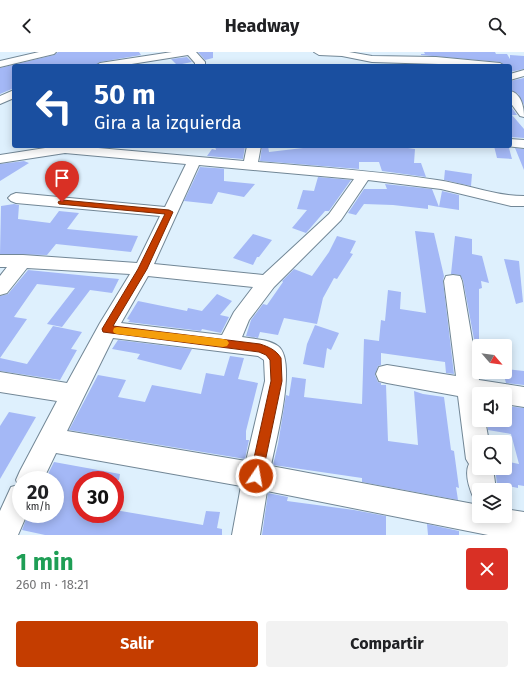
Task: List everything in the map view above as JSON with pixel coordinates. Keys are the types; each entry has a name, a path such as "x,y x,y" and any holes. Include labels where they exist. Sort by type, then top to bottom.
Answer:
{"street":[{"path":"0,64 51,52"},
{"path":"102,62 191,52 200,64"},
{"path":"319,52 340,52 356,57 376,60 446,61 478,64"},
{"path":"512,68 524,71"},
{"path":"512,76 524,71"},
{"path":"0,100 12,94"},
{"path":"512,97 524,113"},
{"path":"512,143 524,144"},
{"path":"0,159 61,148"},
{"path":"76,148 194,161 364,175 426,183 498,198 524,201"},
{"path":"250,166 254,148"},
{"path":"34,471 106,329 143,269 194,161"},
{"path":"228,344 241,317 268,282 335,217 364,175"},
{"path":"16,198 169,212"},
{"path":"0,260 143,269 268,282"},
{"path":"0,288 23,261"},
{"path":"453,281 476,435"},
{"path":"106,329 260,348 270,352 275,358 276,381 256,476 246,535"},
{"path":"387,374 524,397"},
{"path":"0,382 72,394"},
{"path":"49,440 256,476 488,524 524,526"},
{"path":"2,534 12,515"}],"building":[{"path":"58,52 139,52 141,55 100,62 97,64 17,64 54,55"},
{"path":"198,52 213,52 213,58 205,60"},
{"path":"424,52 495,52 496,54 507,54 510,59 510,55 524,56 524,69 512,72 512,64 421,55 425,54"},
{"path":"187,57 192,62 176,64 171,59"},
{"path":"12,65 12,89 0,94 0,68"},
{"path":"524,78 524,105 518,94 512,91 512,81"},
{"path":"512,108 517,115 512,115"},
{"path":"512,115 524,129 524,138 512,137"},
{"path":"216,148 245,148 243,159 207,156 212,149 216,150"},
{"path":"262,148 268,148 269,152 303,148 408,148 415,149 414,163 421,163 426,177 382,171 379,162 359,162 359,169 260,161"},
{"path":"494,148 509,148 512,159 497,158"},
{"path":"515,148 524,149 524,170"},
{"path":"24,161 29,163 0,181 0,164"},
{"path":"200,167 229,169 224,169 224,181 255,184 244,197 218,192 212,204 184,201"},
{"path":"445,170 472,174 471,186 444,180"},
{"path":"318,177 351,180 329,211 325,211 306,233 292,228 307,210 297,209 303,190 314,191"},
{"path":"385,184 432,189 439,207 428,205 428,209 393,205 364,204 356,215 348,213 364,189 387,189"},
{"path":"442,191 459,195 459,210 439,207"},
{"path":"14,204 19,205 18,219 50,223 59,211 79,213 67,229 138,236 131,252 56,244 47,255 0,254 1,206"},
{"path":"415,231 434,233 444,276 443,281 454,374 446,373 445,362 381,353 381,365 378,366 375,375 381,385 386,385 388,441 418,445 414,391 444,397 451,450 454,451 459,488 456,487 458,500 362,482 362,478 273,465 286,395 289,396 292,377 306,379 304,397 362,404 364,339 379,341 381,320 385,321 388,290 401,292 400,309 426,313"},
{"path":"253,234 272,240 259,257 257,257 253,265 233,258"},
{"path":"337,236 356,241 350,253 353,254 337,279 334,278 323,298 317,324 284,318 278,335 260,332 258,338 246,336 251,320 263,304 267,305 283,282 282,281 294,269 312,276 329,252"},
{"path":"455,236 472,239 472,254 482,256 489,283 481,281 482,288 479,289 479,339 474,339 463,280 460,275 451,274"},
{"path":"504,259 519,261 523,302 516,304"},
{"path":"28,270 119,279 112,293 90,290 62,327 47,324 75,288 37,284 14,317 27,319 0,358 0,296 8,294"},
{"path":"217,294 232,301 220,315 229,317 221,333 202,329 201,331 128,322 130,320 127,319 138,301 187,311 188,308 202,311"},
{"path":"315,325 339,333 331,350 327,348 324,368 303,364 307,344"},
{"path":"53,326 82,332 71,349 77,350 60,380 0,371 0,358 27,364"},
{"path":"118,340 192,349 181,370 137,359 140,354 112,349"},
{"path":"230,356 244,358 238,379 258,383 246,431 246,440 249,440 245,459 69,430 98,375 126,380 118,397 145,402 152,385 201,394 206,373 224,376"},
{"path":"512,370 524,371 524,385 506,383 505,379 512,379"},
{"path":"512,407 524,408 524,486 518,485 518,488 512,487 512,483 497,483 496,475 512,475 512,462 519,464 512,435 488,430 488,427 512,427"},
{"path":"9,412 36,417 0,479 0,426"},
{"path":"54,462 104,471 72,471 72,523 124,523 124,512 203,525 206,511 220,512 217,528 222,529 222,535 45,535 22,530 25,523 64,523 64,471 50,471"},
{"path":"268,493 288,497 287,501 386,516 386,535 262,535"},
{"path":"427,524 459,531 459,535 428,535"}],"slow traffic":[{"path":"117,331 223,343"}],"route":[{"path":"62,202 169,212 143,269 106,329 260,348 270,352 275,358 276,381 256,476"}]}
